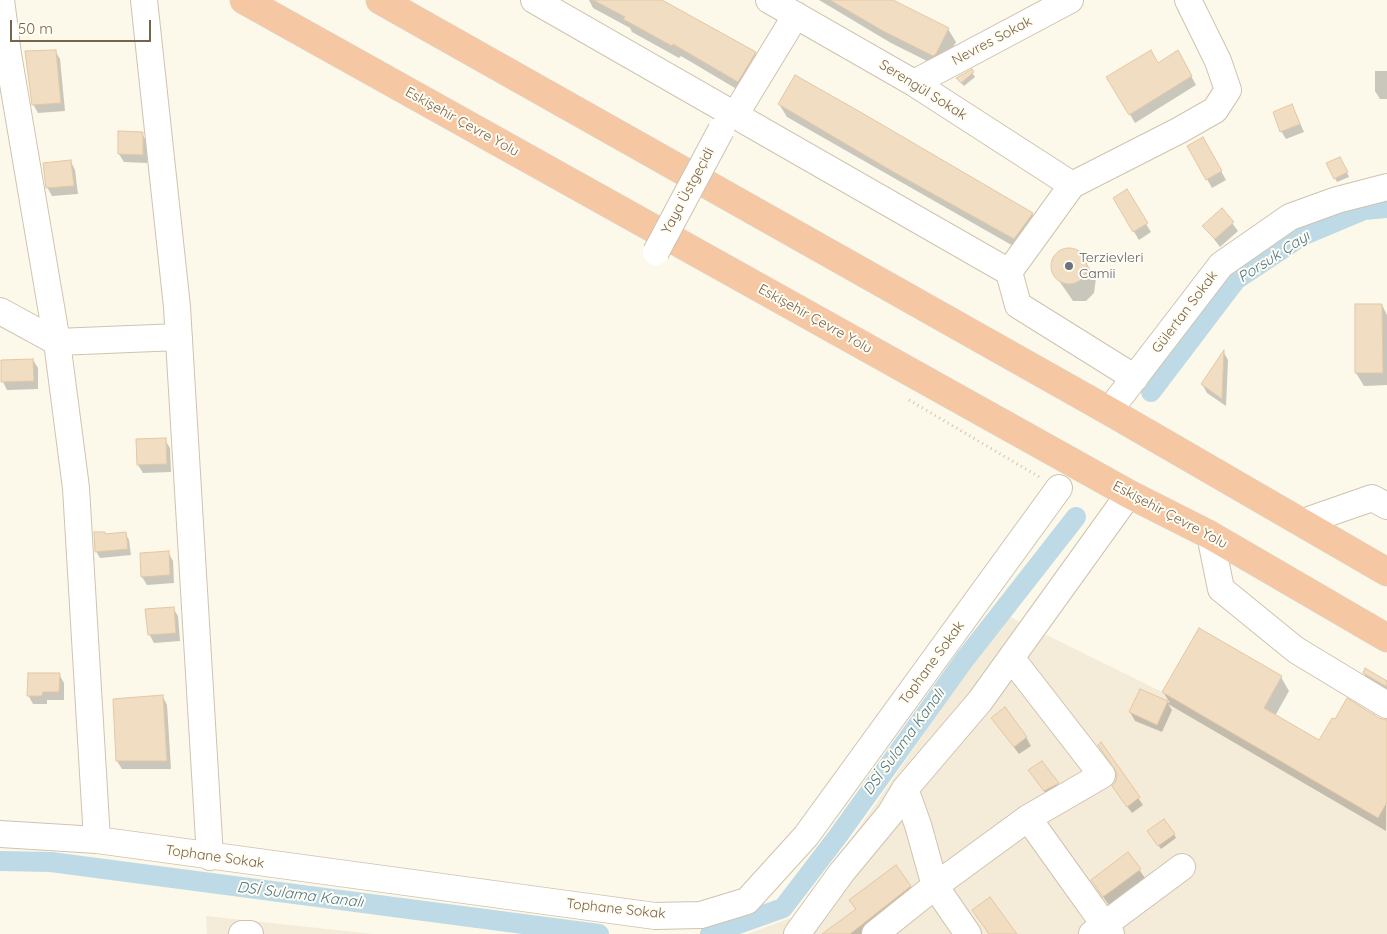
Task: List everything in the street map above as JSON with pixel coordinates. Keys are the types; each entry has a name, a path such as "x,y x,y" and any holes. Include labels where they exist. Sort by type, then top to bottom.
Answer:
{"highway":[{"name":"Eskişehir Çevre Yolu","path":"244,0 1129,494 1210,535 1387,638"},
{"path":"380,0 1109,411 1387,572"}],"street":[{"path":"1,0 8,54 57,342 76,488 97,840"},
{"path":"144,0 179,337 210,857"},
{"name":"Serengül Sokak","path":"769,0 914,83 1072,185"},
{"name":"Nevres Sokak","path":"914,83 1070,0"},
{"path":"1009,272 1072,185 1215,110 1228,90 1218,62 1188,0"},
{"path":"540,4 728,123 1009,272 1018,305 1136,378"},
{"name":"Yaya Üstgeçidi","path":"656,252 728,123 796,15"},
{"name":"Gülertan Sokak","path":"1109,411 1221,265 1290,217 1337,200 1387,188"},
{"path":"0,311 57,342 179,337"},
{"name":"Tophane Sokak","path":"0,834 97,840 210,857 655,916 702,915 747,901 806,836 1059,488"},
{"path":"797,934 842,872 890,814 905,789 980,701 1012,659 1129,494"},
{"path":"1303,522 1372,498 1387,506"},
{"path":"1210,535 1221,589 1296,650 1387,704"},
{"path":"875,934 935,886 1028,818 1102,775 1012,659"},
{"path":"905,789 918,824 935,886 968,934"},
{"path":"1028,818 1103,931 1182,867"},
{"path":"242,934 250,934"}],"shaded area":[{"path":"1006,615 1387,803 1387,934 747,934 799,915"},
{"path":"206,916 373,934 207,934"}],"building":[{"path":"593,0 662,0 756,52 738,82 673,44 672,46 623,19 625,17"},
{"path":"830,0 893,0 949,28 936,54 933,56 883,31"},
{"path":"56,50 61,103 32,105 25,51"},
{"path":"1151,50 1158,63 1178,50 1192,76 1129,115 1106,77"},
{"path":"972,69 974,72 961,83 956,78"},
{"path":"795,75 1033,213 1014,239 890,170 778,104"},
{"path":"1292,104 1300,124 1280,132 1273,112"},
{"path":"118,131 143,132 143,155 118,154"},
{"path":"1203,137 1222,171 1206,180 1187,146"},
{"path":"1340,157 1348,172 1334,179 1326,163"},
{"path":"71,160 74,186 46,188 43,163"},
{"path":"1127,189 1148,223 1133,232 1113,198"},
{"path":"1222,208 1234,222 1215,239 1202,226"},
{"name":"Terzievleri Camii","path":"1069,248 1082,253 1087,266 1082,279 1069,284 1056,279 1051,266 1056,253"},
{"path":"1355,304 1382,304 1383,373 1355,373"},
{"path":"1224,350 1222,399 1201,384"},
{"path":"33,359 34,381 1,382 1,360"},
{"path":"166,438 167,464 137,465 136,439"},
{"path":"94,532 105,532 105,534 126,532 128,549 95,552"},
{"path":"169,551 170,575 141,577 140,553"},
{"path":"174,607 176,633 148,635 145,609"},
{"path":"1199,628 1282,676 1264,708 1319,740 1332,718 1335,719 1347,698 1379,718 1387,720 1387,802 1378,818 1162,692"},
{"path":"1365,668 1387,681 1387,687 1363,673"},
{"path":"28,673 60,673 59,692 43,692 42,696 27,696"},
{"path":"1140,689 1168,701 1157,725 1129,712"},
{"path":"163,695 167,761 116,761 113,699"},
{"path":"1005,707 1027,737 1014,747 991,718"},
{"path":"1101,742 1140,797 1127,807 1112,786 1116,781 1117,773 1098,745"},
{"path":"1042,761 1059,783 1044,791 1028,770"},
{"path":"1164,819 1175,834 1158,846 1147,831"},
{"path":"1128,852 1141,869 1103,897 1091,880"},
{"path":"896,865 911,886 850,934 822,934 856,909 849,900"},
{"path":"990,897 1017,934 989,934 972,910"}],"waterway":[{"name":"Porsuk Çayı","path":"1151,392 1236,280 1302,236 1364,210 1387,208"},
{"name":"DSİ Sulama Kanalı","path":"710,934 783,908 838,836 965,659 1076,517"},
{"name":"DSİ Sulama Kanalı","path":"0,861 51,862 599,934"}],"place":[{"name":"Terzievleri Camii","path":"1069,266"}]}
